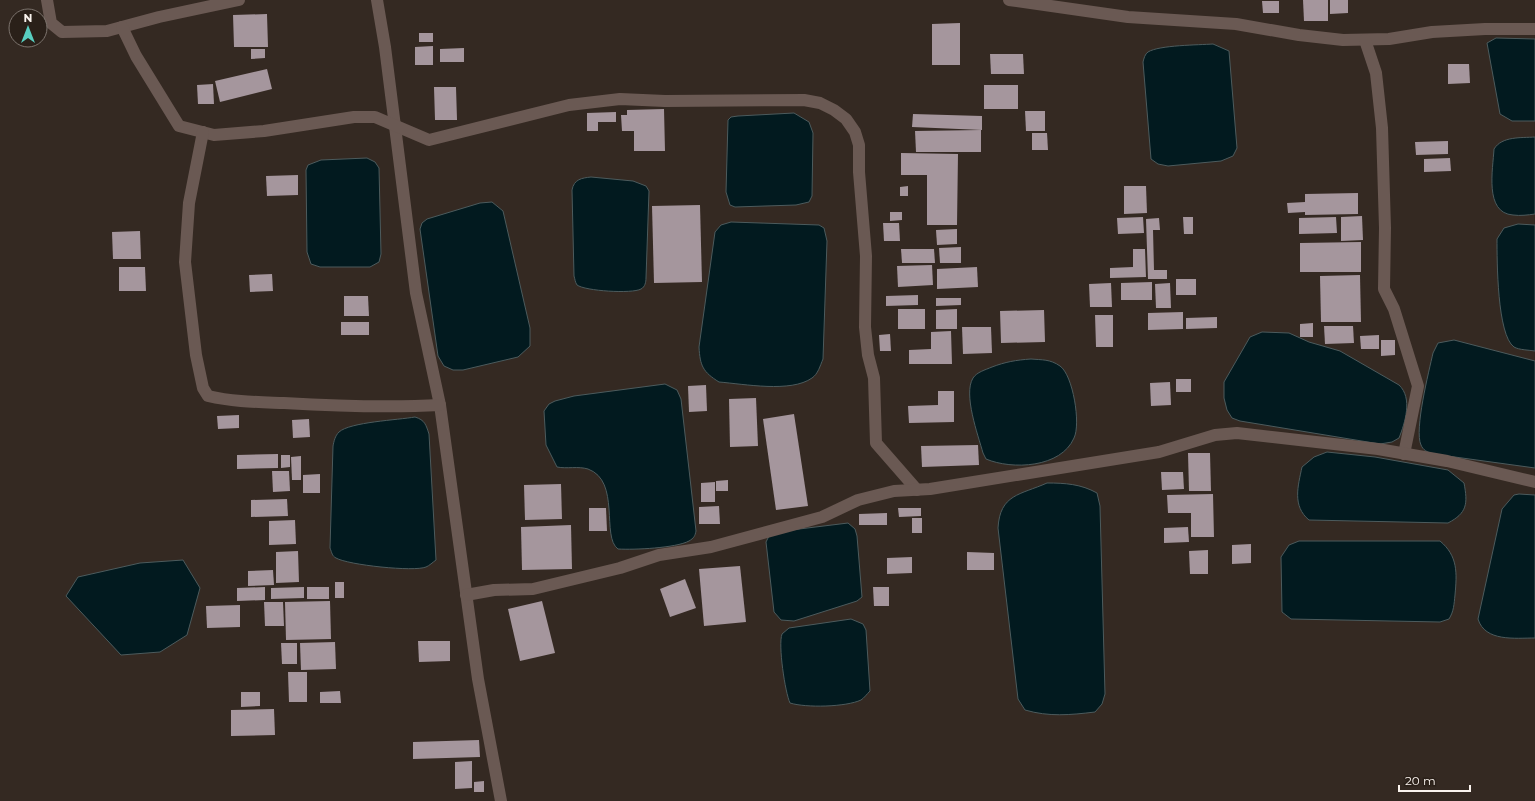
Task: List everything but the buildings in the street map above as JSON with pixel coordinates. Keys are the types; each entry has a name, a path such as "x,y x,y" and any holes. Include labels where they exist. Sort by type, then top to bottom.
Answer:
{"street":[{"path":"47,0 51,23 62,32 107,31 159,17 239,0"},
{"path":"377,0 395,124 416,293 440,405 478,679 500,801"},
{"path":"1009,0 1128,17 1236,24 1299,35 1343,40 1389,39 1432,32 1485,28 1535,28"},
{"path":"122,27 136,56 179,126 214,135 264,131 354,116 375,116 429,140 569,105 620,99 665,101 804,100 820,103 834,110 846,119 855,132 859,145 859,172 866,256 865,327 868,355 874,378 876,443 917,490"},
{"path":"1365,40 1376,73 1382,128 1385,228 1384,289 1394,309 1418,386 1404,454"},
{"path":"203,132 189,203 185,262 196,355 203,388 208,396 249,403 312,406 393,408 440,405"},
{"path":"466,595 494,590 533,589 620,568 659,555 711,547 822,517 858,500 894,490 917,490 961,485 1127,456 1159,452 1215,435 1237,433 1273,436 1322,444 1339,444 1490,470 1535,482"}],"water":[{"path":"1496,38 1535,39 1535,121 1512,121 1500,114 1487,43"},
{"path":"1213,44 1229,51 1237,148 1233,156 1221,161 1168,166 1158,164 1151,159 1143,62 1145,56 1148,52 1161,48"},
{"path":"794,113 809,122 813,133 812,196 809,202 796,205 735,207 730,205 726,192 728,120 731,117 738,116"},
{"path":"1535,137 1535,214 1513,215 1504,212 1498,207 1494,199 1492,189 1494,149 1497,145 1512,138"},
{"path":"367,158 375,162 379,168 381,254 379,262 370,267 320,267 311,264 307,252 306,170 308,165 321,160"},
{"path":"591,177 633,181 646,186 649,191 646,280 641,289 636,291 619,292 589,289 577,285 576,283 574,276 572,190 577,181"},
{"path":"492,202 503,211 530,328 530,346 518,357 463,370 453,370 444,366 438,356 420,229 422,223 427,219 480,203"},
{"path":"731,222 819,225 824,228 827,241 823,359 816,374 803,383 780,386 754,386 719,382 709,375 703,368 700,359 699,347 715,232 721,225"},
{"path":"1518,224 1535,225 1535,351 1514,347 1508,340 1501,313 1497,239 1504,228"},
{"path":"1262,332 1289,333 1309,342 1340,351 1399,385 1406,397 1407,404 1404,425 1399,438 1392,442 1380,444 1240,421 1232,418 1227,410 1224,398 1224,382 1250,337"},
{"path":"1454,340 1535,361 1535,468 1433,454 1426,451 1422,447 1419,437 1419,427 1433,353 1438,343"},
{"path":"1031,359 1053,362 1065,371 1072,389 1076,411 1077,422 1074,438 1068,448 1058,455 1047,461 1035,464 1009,465 986,459 978,436 970,404 970,385 973,378 984,370 997,365"},
{"path":"665,384 677,390 681,399 696,533 695,536 689,541 675,545 644,549 618,549 613,543 608,496 604,485 598,475 588,469 557,467 546,445 544,411 549,404 555,401 574,396"},
{"path":"415,417 425,423 429,434 436,560 426,567 409,569 353,563 336,558 330,548 334,440 339,432 353,426"},
{"path":"1327,452 1375,457 1448,470 1464,483 1466,497 1465,507 1459,515 1448,523 1309,520 1300,508 1298,502 1298,488 1302,467 1314,457"},
{"path":"1047,483 1073,485 1091,490 1097,493 1100,506 1105,694 1102,704 1095,712 1068,715 1043,714 1025,710 1018,699 998,528 1003,508 1007,502 1013,497"},
{"path":"1514,495 1535,495 1535,638 1510,638 1494,635 1487,632 1478,619 1502,509"},
{"path":"848,523 855,529 857,536 862,597 857,601 794,621 781,620 774,612 766,542 769,536 775,532"},
{"path":"1299,541 1440,541 1450,553 1455,565 1455,595 1454,607 1451,616 1449,619 1440,622 1291,619 1282,612 1281,557 1289,545"},
{"path":"183,560 200,588 187,635 160,652 121,655 66,596 78,577 140,563"},
{"path":"851,619 863,624 866,630 870,691 861,700 846,704 806,706 790,703 783,668 781,648 782,634 789,628"}]}
